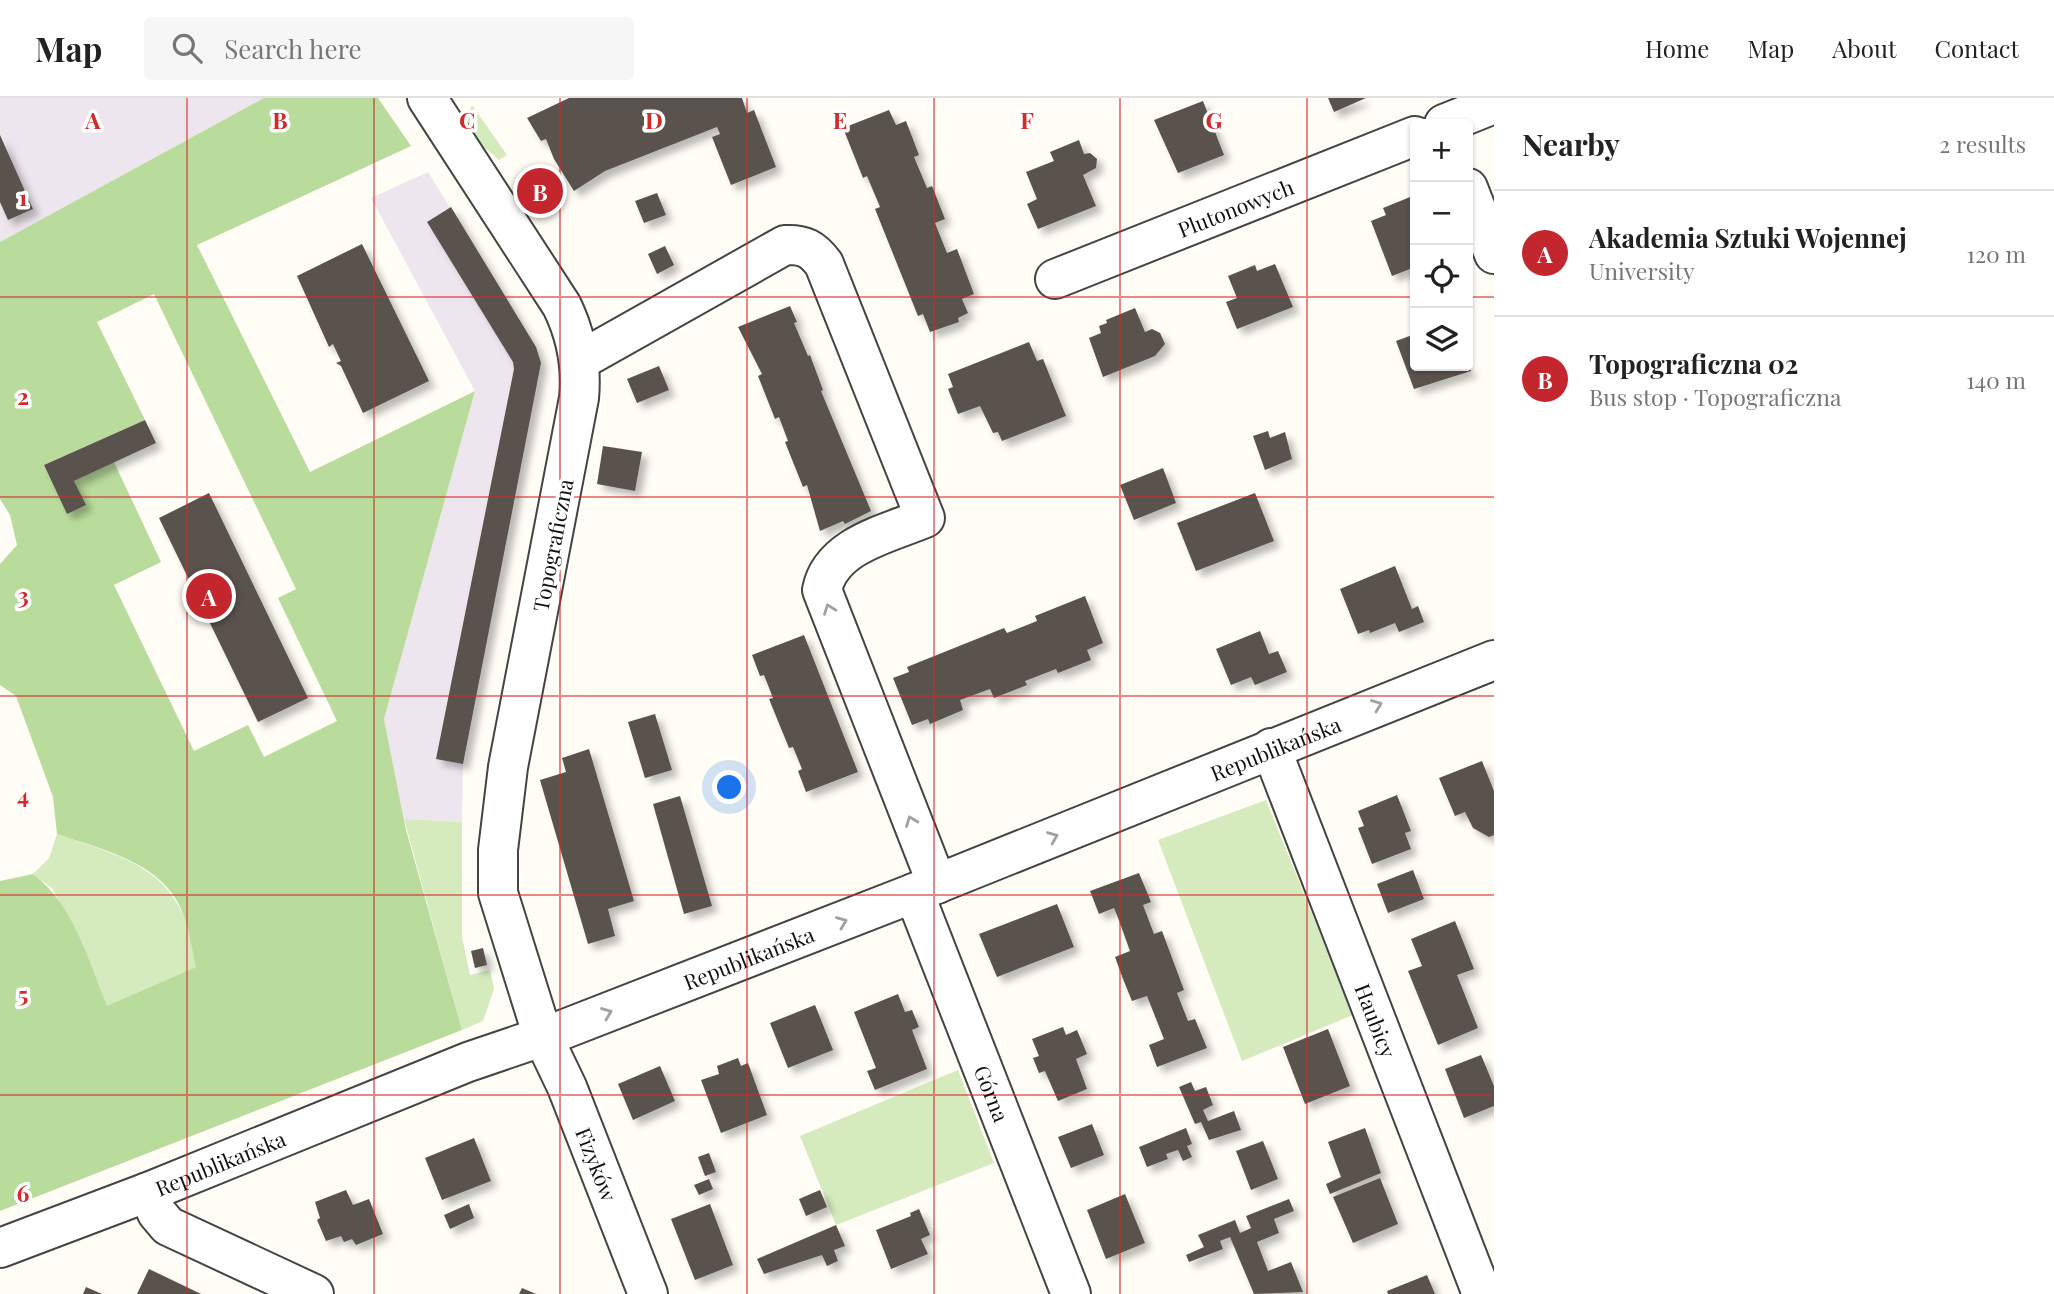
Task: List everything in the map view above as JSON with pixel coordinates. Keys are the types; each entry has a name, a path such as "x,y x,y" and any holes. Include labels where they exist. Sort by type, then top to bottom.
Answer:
{"street":[{"path":"1432,98 1441,119"},
{"name":"Topograficzna","path":"438,101 562,306 570,322 579,361 581,382 573,435 508,766 498,850 501,907 543,1037"},
{"path":"1456,119 1494,104"},
{"name":"Plutonowych","path":"1055,279 1410,138"},
{"path":"1473,201 1494,254"},
{"name":"Górna","path":"579,361 785,245 800,244 814,251 824,264 925,518 840,555 825,576 822,590 1071,1294"},
{"name":"Republikańska","path":"0,1248 148,1192 468,1062 543,1037 926,889 1494,660"},
{"name":"Haubicy","path":"1271,748 1482,1294"},
{"name":"Fizyków","path":"543,1037 567,1087 648,1294"},
{"path":"148,1192 157,1213 169,1226 314,1294"}],"shaded area":[{"path":"0,98 264,98 0,242"},
{"path":"428,172 536,347 541,363 463,764 462,822 404,819 384,719 475,391 371,198"}],"green space":[{"path":"264,98 378,98 411,146 197,245 310,472 475,391 384,719 406,830 462,1030 0,1211 0,881 33,874 59,901 78,934 107,1006 196,967 185,919 177,900 165,884 133,862 57,834 53,797 16,696 0,685 0,564 17,545 10,515 0,499 0,242","holes":["154,294 296,589 278,598 337,721 264,757 248,725 194,751 114,585 161,562 114,462 74,481 67,513 44,465 145,420 97,322"]},
{"path":"472,105 507,155 499,160 470,135 465,124"},
{"path":"1266,800 1353,1015 1242,1061 1158,840"},
{"path":"404,819 462,822 462,937 470,975 490,970 494,989 483,1021 462,1030"},
{"path":"57,834 130,861 160,882 183,914 196,967 107,1007 53,889 33,874 49,858"},
{"path":"958,1070 994,1163 836,1225 800,1136"}],"building":[{"path":"569,98 742,98 747,113 754,110 776,167 731,185 712,137 720,134 717,127 605,171 574,191 554,159 546,139 541,141 527,118"},
{"path":"1328,98 1366,98 1334,112"},
{"path":"1203,101 1224,155 1178,173 1154,120"},
{"path":"889,110 896,125 906,121 919,155 914,157 927,188 932,186 945,219 935,223 947,253 957,249 974,294 962,299 968,313 958,318 959,322 930,332 923,314 918,316 875,209 880,207 867,176 863,178 843,128"},
{"path":"0,135 33,209 8,220 0,202"},
{"path":"1079,140 1084,154 1090,153 1097,159 1096,168 1083,175 1096,206 1038,229 1027,204 1037,199 1026,172 1054,161 1050,152"},
{"path":"657,193 666,215 644,223 635,201"},
{"path":"1410,197 1410,269 1392,276 1371,221 1386,215 1383,208"},
{"path":"451,207 536,347 541,363 463,764 436,759 514,369 513,362 427,222"},
{"path":"362,244 429,381 363,413 341,366 336,363 341,361 333,344 329,347 297,276"},
{"path":"665,246 674,265 657,274 648,254"},
{"path":"1275,264 1293,307 1237,329 1226,302 1237,298 1228,276 1255,265 1257,271"},
{"path":"790,306 797,322 794,323 808,356 810,355 823,390 821,391 871,511 845,524 843,521 820,531 807,485 803,487 785,442 788,441 779,417 775,419 758,376 762,374 738,327"},
{"path":"1135,308 1145,332 1152,329 1160,333 1165,344 1155,356 1103,377 1089,338 1101,333 1099,326 1107,323 1106,320"},
{"path":"1410,336 1410,371 1471,371 1414,389 1396,341"},
{"path":"1029,342 1037,361 1043,359 1066,416 1002,441 998,432 993,433 980,406 958,414 948,389 953,387 948,374"},
{"path":"659,366 669,390 637,403 627,379"},
{"path":"145,420 156,443 74,481 86,505 67,514 44,465"},
{"path":"1268,431 1270,438 1285,432 1292,459 1265,470 1253,436"},
{"path":"603,446 642,452 635,491 597,484"},
{"path":"1163,468 1176,503 1134,520 1120,485"},
{"path":"209,493 308,698 258,722 159,518"},
{"path":"1255,493 1274,541 1196,571 1177,523"},
{"path":"1395,566 1412,609 1418,606 1424,622 1399,632 1395,623 1370,633 1369,630 1358,634 1340,589"},
{"path":"1085,596 1103,643 1087,650 1091,660 1058,673 1056,669 1025,681 1027,685 994,698 990,689 960,700 963,710 930,724 928,719 912,725 893,678 909,672 907,667 1004,628 1007,633 1037,621 1035,616"},
{"path":"1260,631 1269,654 1278,651 1287,672 1255,685 1251,677 1231,685 1216,649"},
{"path":"804,635 858,772 806,792 798,771 802,769 793,747 789,748 769,699 773,698 764,675 760,676 752,655"},
{"path":"655,714 672,770 645,778 628,722"},
{"path":"589,749 634,901 608,909 615,936 588,944 540,780 566,772 562,758"},
{"path":"1482,761 1494,791 1494,835 1489,837 1473,828 1465,812 1455,816 1439,778"},
{"path":"1397,795 1411,831 1405,833 1411,849 1372,864 1358,828 1364,826 1358,811"},
{"path":"680,796 712,906 684,914 653,804"},
{"path":"1413,870 1424,899 1388,913 1377,884"},
{"path":"1139,873 1151,902 1143,905 1154,934 1162,931 1184,990 1177,993 1188,1021 1195,1019 1207,1048 1157,1067 1149,1045 1164,1039 1147,996 1132,1001 1123,979 1115,957 1130,951 1117,915 1114,908 1099,914 1090,891"},
{"path":"1057,904 1074,947 997,977 979,934"},
{"path":"1455,921 1474,969 1457,975 1478,1028 1438,1045 1408,971 1422,966 1411,939"},
{"path":"483,948 487,965 475,968 471,951"},
{"path":"898,994 905,1012 912,1010 919,1027 912,1030 927,1069 875,1090 867,1071 876,1068 854,1012"},
{"path":"815,1005 833,1050 788,1068 770,1023"},
{"path":"1063,1027 1066,1035 1077,1030 1087,1054 1076,1059 1087,1089 1058,1101 1045,1071 1039,1073 1033,1058 1039,1056 1032,1039"},
{"path":"1328,1029 1350,1086 1305,1104 1283,1047"},
{"path":"1481,1055 1494,1086 1494,1106 1464,1118 1445,1069"},
{"path":"738,1058 741,1066 748,1063 767,1115 721,1133 701,1080 719,1074 717,1066"},
{"path":"660,1066 675,1101 633,1120 618,1084"},
{"path":"1191,1082 1195,1091 1206,1087 1213,1105 1203,1110 1208,1121 1234,1111 1241,1130 1209,1140 1201,1122 1195,1124 1179,1087"},
{"path":"1092,1124 1104,1155 1071,1168 1058,1137"},
{"path":"1186,1128 1192,1144 1187,1146 1192,1157 1183,1161 1178,1150 1166,1154 1168,1159 1147,1167 1139,1147"},
{"path":"1365,1128 1381,1173 1330,1194 1326,1184 1341,1177 1328,1142"},
{"path":"474,1138 491,1181 442,1200 425,1158"},
{"path":"1263,1141 1278,1179 1251,1190 1236,1151"},
{"path":"709,1153 716,1172 705,1176 698,1157"},
{"path":"1380,1178 1398,1224 1353,1243 1333,1197"},
{"path":"709,1179 713,1189 699,1195 694,1185"},
{"path":"346,1190 353,1205 369,1199 383,1234 356,1245 352,1239 344,1242 341,1236 326,1241 317,1220 320,1218 315,1202"},
{"path":"820,1190 827,1207 806,1216 799,1199"},
{"path":"1125,1194 1145,1243 1106,1259 1087,1210"},
{"path":"1289,1199 1294,1211 1274,1219 1279,1233 1257,1242 1268,1271 1291,1262 1303,1292 1254,1294 1230,1237 1220,1241 1223,1249 1189,1262 1186,1255 1204,1247 1198,1235 1235,1220 1240,1233 1251,1228 1246,1216"},
{"path":"469,1204 474,1218 450,1229 444,1215"},
{"path":"710,1204 733,1265 695,1280 671,1219"},
{"path":"919,1209 930,1235 921,1239 928,1254 891,1269 876,1230 911,1216 910,1213"},
{"path":"836,1225 845,1246 834,1250 838,1261 827,1266 822,1255 764,1274 757,1259"},
{"path":"149,1269 201,1294 137,1294"},
{"path":"1427,1275 1435,1294 1388,1294 1387,1291"},
{"path":"86,1287 102,1294 83,1294"},
{"path":"522,1288 536,1294 519,1294"}],"place":[{"name":"Topograficzna 02","path":"540,191"},
{"name":"Akademia Sztuki Wojennej","path":"209,596"}]}
